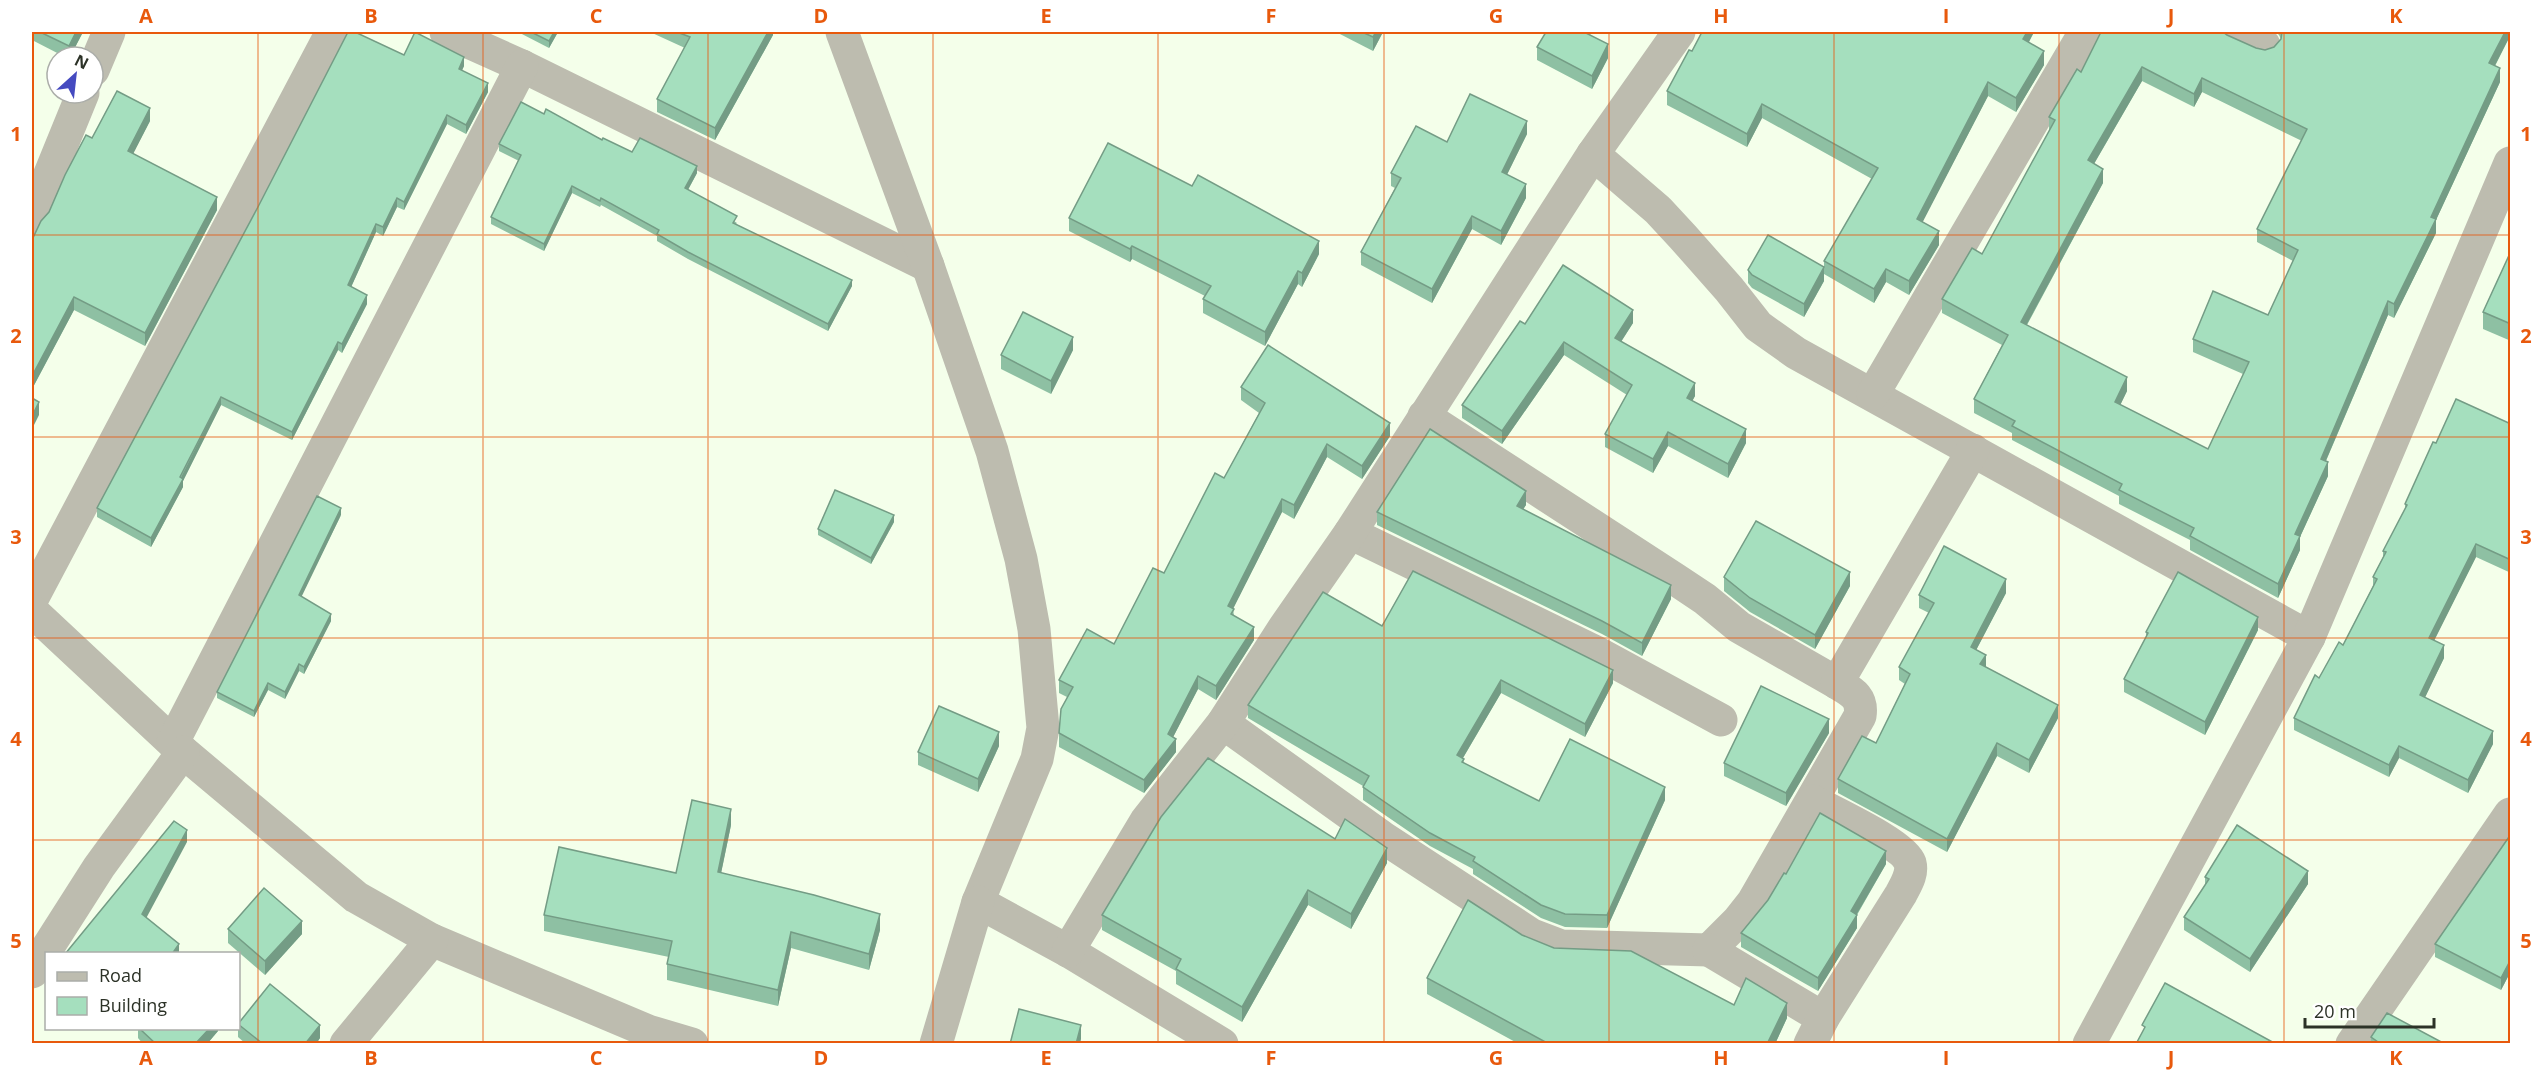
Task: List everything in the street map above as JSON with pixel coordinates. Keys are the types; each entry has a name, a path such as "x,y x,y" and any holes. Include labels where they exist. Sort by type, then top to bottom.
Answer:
{"street":[{"path":"32,599 332,32"},
{"path":"446,32 522,66 928,266"},
{"path":"842,32 928,266 992,451 1015,537 1034,629 1041,698 1043,728 1037,759 978,902 936,1044"},
{"path":"1068,951 1146,821 1223,723 1284,627 1350,533 1593,154 1679,32"},
{"path":"1873,394 2085,32"},
{"path":"2235,32 2264,45"},
{"path":"32,972 178,747 522,66"},
{"path":"32,218 78,105"},
{"path":"1593,154 1658,210 1708,264 1758,326 1796,353 2309,637"},
{"path":"2089,1044 2309,637 2511,163"},
{"path":"1424,416 1705,598 1739,627 1837,683 1859,699 1862,706 1860,716 1753,902 1731,929 1709,950"},
{"path":"1837,683 1973,450"},
{"path":"1350,533 1594,651 1721,720"},
{"path":"32,610 178,747 356,897 432,940 647,1037 692,1044"},
{"path":"1223,723 1382,837 1532,935 1561,946 1709,950 1817,1031 1901,894 1910,874 1910,862 1902,852 1888,842 1812,801"},
{"path":"2352,1044 2511,814"},
{"path":"978,902 1068,951 1222,1044"},
{"path":"346,1044 432,940"}],"building":[{"path":"40,32 76,32 70,45"},
{"path":"348,32 355,32 404,55 415,32 464,57 459,69 488,83 466,125 447,115 404,202 397,198 383,227 376,224 348,285 367,295 342,344 338,342 292,432 221,397 180,477 183,479 151,538 97,508 259,205"},
{"path":"531,32 554,32 549,41"},
{"path":"677,32 768,32 715,128 657,99 690,37"},
{"path":"1362,32 1376,32 1373,37"},
{"path":"1546,32 1584,32 1608,44 1592,76 1537,47"},
{"path":"1702,32 2027,32 2023,39 2044,51 2016,98 1988,82 1917,219 1939,231 1909,281 1886,269 1874,289 1824,261 1878,168 1762,104 1747,134 1667,91 1689,50 1692,51"},
{"path":"2101,32 2223,32 2265,50 2274,47 2281,39 2282,32 2505,32 2489,63 2500,68 2431,217 2436,219 2394,304 2388,301 2321,459 2328,462 2295,534 2300,536 2278,584 2190,536 2194,528 2119,490 2122,484 2012,426 2015,421 1974,399 2008,335 1942,299 1972,248 1982,254 2055,120 2049,117 2077,69 2081,72","holes":["2142,67 2194,94 2202,78 2307,129 2257,229 2298,250 2268,315 2213,291 2193,339 2249,362 2208,449 2115,402 2127,377 2021,322 2103,169 2088,160"]},
{"path":"117,91 150,108 128,151 217,197 145,333 74,297 32,376 32,240 41,221 49,212 86,135 92,138"},
{"path":"1470,94 1527,121 1502,172 1526,184 1501,231 1472,216 1432,289 1361,252 1401,178 1391,173 1416,126 1447,142"},
{"path":"521,102 544,114 546,109 602,140 603,138 632,152 640,138 697,166 685,188 737,216 733,223 852,280 828,324 688,252 657,234 659,230 601,198 600,201 572,186 544,244 491,217 521,155 499,144"},
{"path":"1108,143 1192,186 1198,175 1319,241 1302,273 1298,271 1265,332 1203,299 1211,286 1132,246 1130,249 1069,218"},
{"path":"1768,235 1824,267 1804,304 1752,275 1748,270"},
{"path":"2511,251 2511,324 2483,312"},
{"path":"1563,265 1633,310 1615,338 1695,383 1687,398 1746,429 1728,464 1668,432 1653,459 1605,434 1632,385 1564,342 1502,431 1462,405 1520,321 1525,324"},
{"path":"1023,312 1073,337 1051,381 1001,355"},
{"path":"1268,345 1390,423 1362,466 1327,444 1294,505 1282,499 1228,606 1234,609 1231,614 1254,627 1216,686 1198,676 1168,734 1176,739 1144,780 1059,733 1061,709 1073,687 1059,680 1087,629 1114,644 1153,568 1164,573 1215,473 1224,478 1265,403 1241,387"},
{"path":"32,398 39,402 32,416"},
{"path":"2456,399 2511,424 2511,560 2476,544 2429,638 2444,645 2420,695 2493,731 2468,780 2399,746 2389,765 2294,718 2315,675 2319,678 2339,642 2343,645 2377,579 2373,577 2386,552 2383,551 2407,505 2405,504 2433,442 2436,443"},
{"path":"1430,429 1526,491 1517,506 1671,585 1642,643 1602,621 1377,512"},
{"path":"835,490 894,515 871,558 818,529"},
{"path":"317,496 341,508 299,595 331,614 304,667 299,664 285,692 268,683 254,711 217,692"},
{"path":"1756,521 1850,572 1815,635 1750,598 1724,577"},
{"path":"1944,546 2006,579 1971,647 1986,655 1980,664 2058,705 2029,760 1997,743 1947,839 1838,779 1862,736 1876,743 1910,674 1899,667 1934,603 1919,595"},
{"path":"1413,571 1613,670 1585,724 1501,680 1457,755 1464,759 1462,762 1539,801 1570,739 1665,787 1607,915 1565,914 1541,905 1473,861 1475,857 1430,833 1363,787 1369,776 1248,705 1323,592 1382,626"},
{"path":"2178,572 2258,617 2205,722 2124,679"},
{"path":"1761,686 1829,719 1786,793 1724,763"},
{"path":"939,706 999,732 978,779 918,752"},
{"path":"1208,758 1335,839 1345,819 1387,848 1351,914 1308,890 1242,1007 1176,969 1181,959 1102,915 1161,817"},
{"path":"692,800 731,809 718,872 814,895 880,914 869,954 791,932 778,990 667,964 672,941 544,915 559,847 676,873"},
{"path":"1820,813 1886,851 1851,911 1857,915 1818,978 1741,933 1768,900 1784,873 1786,874"},
{"path":"174,821 187,830 142,914 179,944 173,952 67,952"},
{"path":"2237,825 2308,871 2250,959 2184,917 2209,879 2205,877"},
{"path":"2511,834 2511,959 2501,978 2435,944"},
{"path":"264,888 302,921 265,961 228,929"},
{"path":"1468,900 1522,935 1554,948 1631,951 1734,1005 1746,978 1787,1003 1767,1044 1549,1044 1427,978"},
{"path":"2165,983 2276,1044 2136,1044 2145,1027 2142,1025"},
{"path":"270,984 320,1025 305,1044 263,1044 240,1026 240,1022"},
{"path":"1019,1009 1081,1025 1076,1044 1010,1044"},
{"path":"2387,1013 2445,1044 2381,1044 2371,1037"},
{"path":"141,1030 208,1030 195,1044 156,1044"}]}
